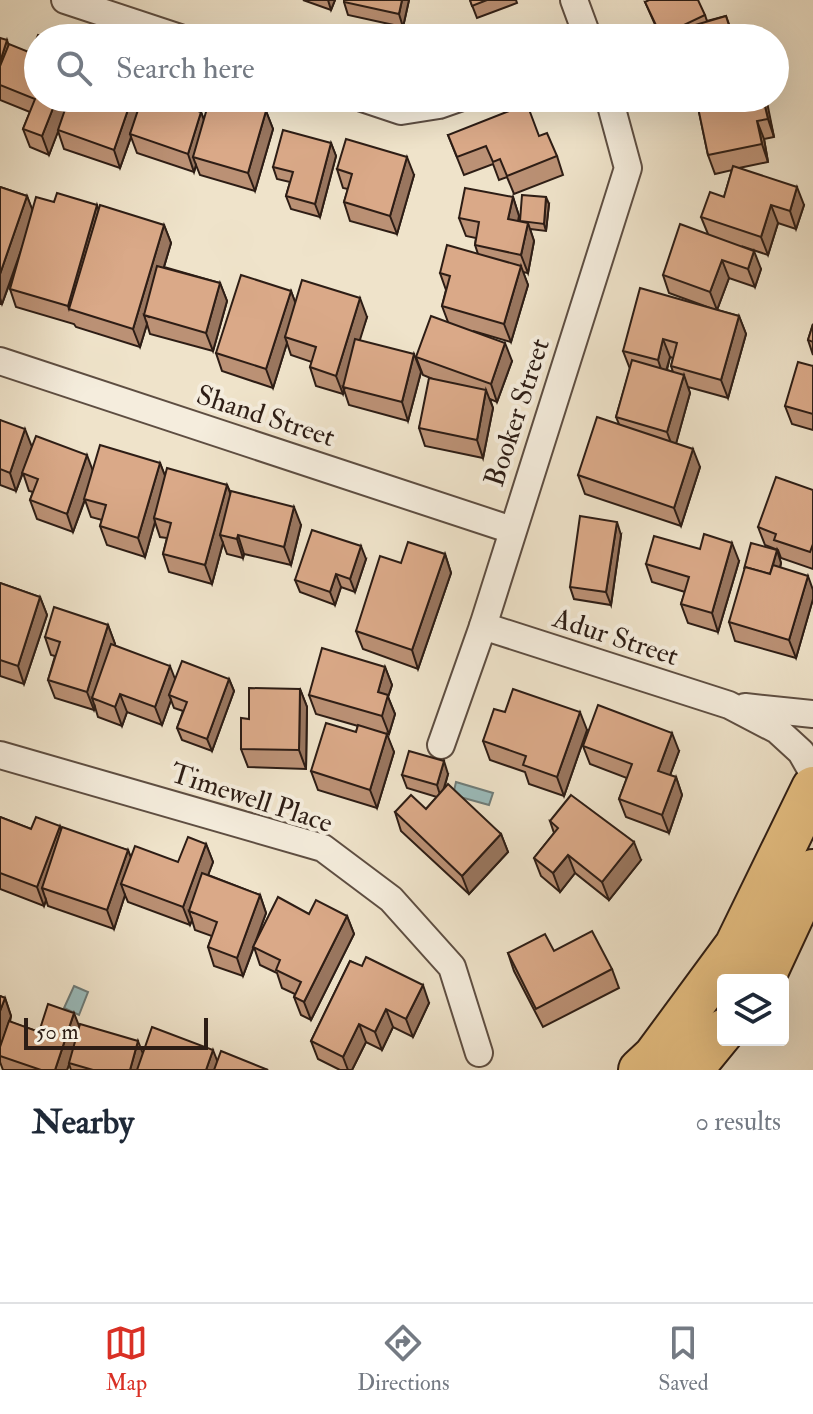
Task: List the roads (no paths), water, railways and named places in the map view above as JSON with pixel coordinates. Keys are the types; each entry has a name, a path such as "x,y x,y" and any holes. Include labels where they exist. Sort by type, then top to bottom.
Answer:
{"main road":[{"path":"640,1070 655,1056 736,946 813,788"},
{"path":"764,974 813,871"},
{"path":"691,1070 717,1038"}],"street":[{"path":"65,0 138,24"},
{"path":"574,0 583,24"},
{"name":"Booker Street","path":"441,745 483,626 628,168 613,112"},
{"name":"Shand Street","path":"0,361 512,530"},
{"name":"Adur Street","path":"483,626 729,705 777,730 801,752 813,773"},
{"name":"Adur Street","path":"729,705 813,714"},
{"name":"Timewell Place","path":"0,755 323,848 391,899 452,967 479,1053"}],"water":[{"path":"456,782 493,793 489,805 453,795"},
{"path":"74,986 88,992 79,1015 64,1008"}]}
